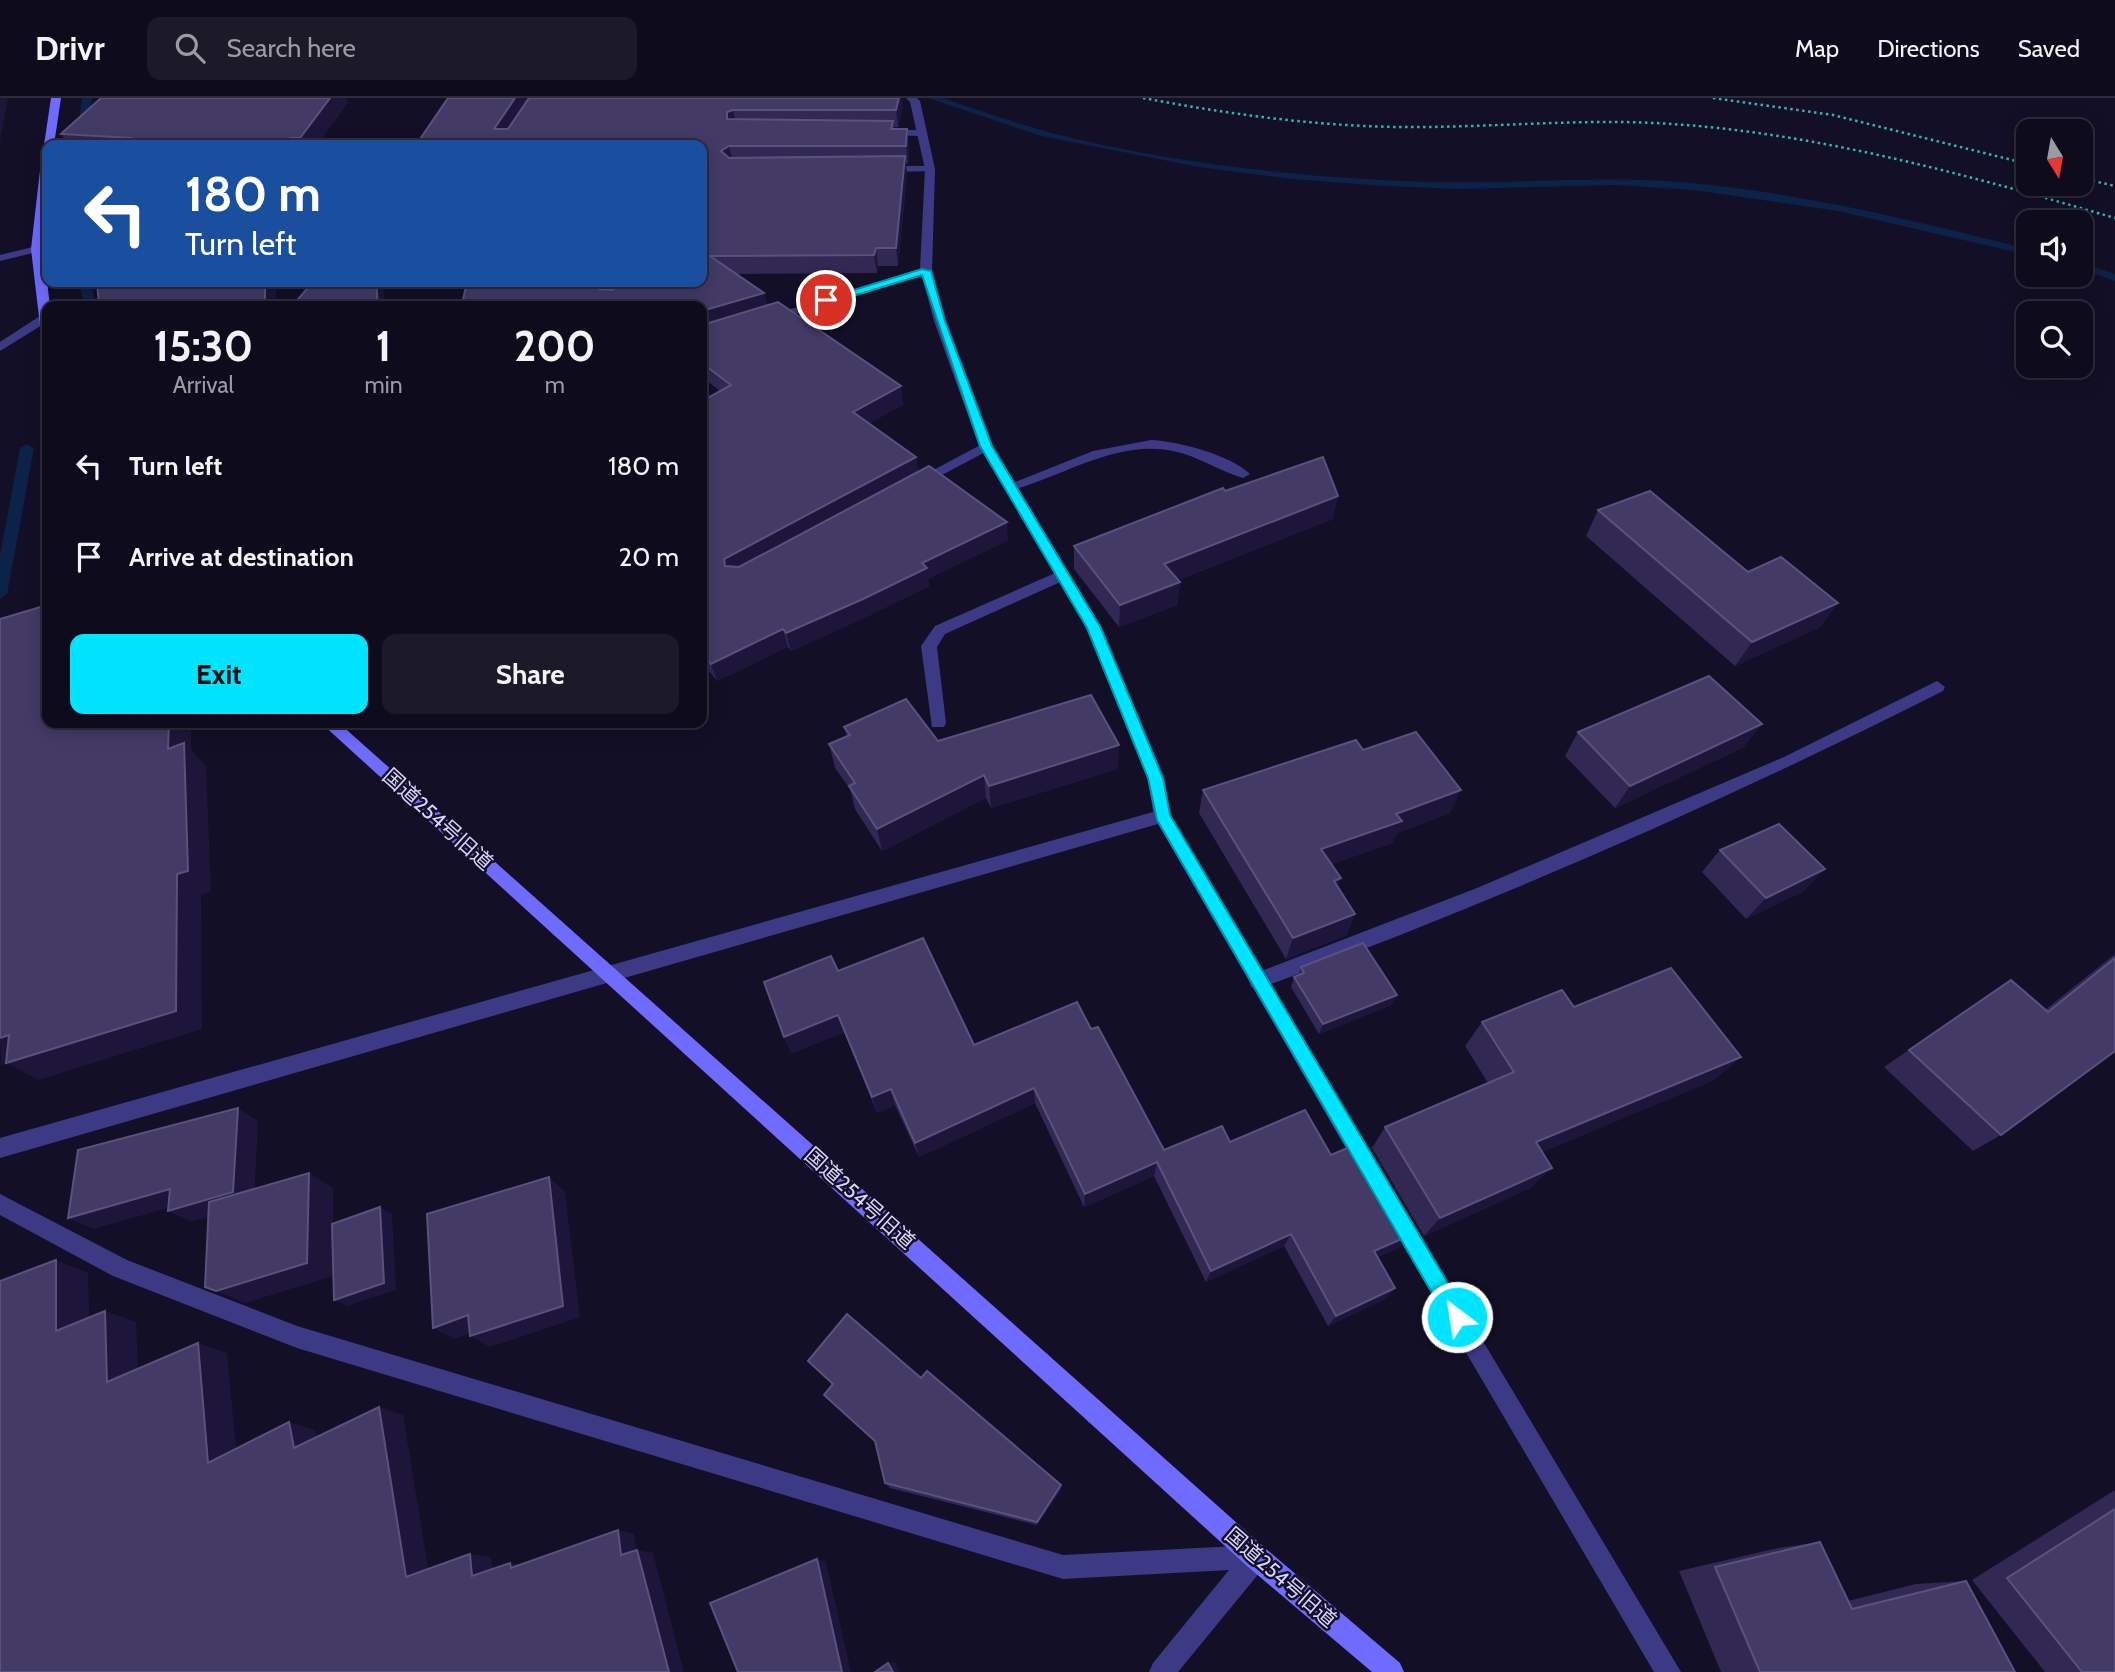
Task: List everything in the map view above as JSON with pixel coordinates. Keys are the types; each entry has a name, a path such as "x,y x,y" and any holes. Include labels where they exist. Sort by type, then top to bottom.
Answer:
{"street":[{"path":"49,140 56,98"},
{"path":"911,98 915,101 930,169 926,271 940,321 986,446 1094,628 1156,778 1162,816 1668,1672"},
{"path":"869,133 922,133"},
{"path":"877,169 930,169"},
{"path":"42,201 37,249 42,301"},
{"path":"0,258 37,249"},
{"path":"754,322 926,271"},
{"path":"0,348 42,320"},
{"path":"1012,486 1112,452 1151,444 1178,448 1243,474"},
{"path":"904,490 986,446"},
{"path":"938,723 929,646 940,630 1062,575"},
{"path":"1258,981 1483,893 1777,766 1937,687"},
{"name":"国道254号旧道","path":"335,728 610,972 1256,1557 1391,1672"},
{"path":"0,1147 1162,816"},
{"path":"0,1205 121,1268 297,1337 1063,1567 1256,1557"},
{"path":"1162,1672 1256,1557"}],"path":[{"path":"1143,98 1286,122 1343,125 1653,123 1758,132 1875,154 1990,181 2115,218"},
{"path":"1713,98 1757,100 1896,130 2016,161"},
{"path":"2093,181 2115,186"}],"building":[{"path":"101,98 330,98 300,138 289,140 130,140 131,138 61,134"},
{"path":"448,98 515,98 494,129 508,129 529,98 899,98 896,110 733,110 727,112 727,119 893,121 891,129 907,129 906,146 729,146 721,151 729,158 905,156 896,248 876,248 874,255 710,256 764,293 707,310 707,301 463,301 466,287 599,287 613,290 614,287 707,287 707,140 419,140"},
{"path":"97,287 265,287 265,301 99,301"},
{"path":"309,287 376,287 378,301 296,301"},
{"path":"778,302 901,386 853,412 916,457 724,559 725,566 739,567 929,466 1007,522 922,563 927,568 863,599 786,633 783,629 711,664 707,659 707,398 731,385 707,367 707,323"},
{"path":"1323,457 1338,496 1164,564 1180,582 1120,605 1074,546 1223,488 1225,491"},
{"path":"1650,491 1748,572 1781,557 1838,603 1752,642 1598,510"},
{"path":"42,606 42,728 169,728 168,749 184,743 188,871 177,874 176,1011 6,1063 9,1035 0,1038 0,619"},
{"path":"1709,676 1762,724 1630,786 1578,732"},
{"path":"1091,695 1119,745 989,786 984,775 877,829 849,786 855,783 829,744 850,735 844,727 906,699 938,741"},
{"path":"1416,732 1461,790 1396,814 1402,821 1321,849 1341,878 1334,881 1355,914 1293,938 1203,790 1356,740 1363,750"},
{"path":"1779,824 1825,869 1766,898 1720,850"},
{"path":"923,938 974,1045 1077,1002 1091,1029 1098,1027 1164,1150 1222,1126 1230,1142 1305,1110 1331,1155 1359,1143 1413,1234 1374,1251 1395,1288 1336,1316 1291,1234 1211,1271 1157,1162 1085,1194 1034,1088 915,1143 891,1089 872,1097 838,1015 784,1037 764,982 831,956 838,971"},
{"path":"1363,943 1397,995 1323,1024 1294,977 1304,973 1301,967"},
{"path":"2115,958 2115,1051 2001,1135 1909,1050 2011,980 2048,1012"},
{"path":"1671,968 1741,1057 1536,1142 1552,1168 1440,1218 1385,1127 1514,1072 1482,1022 1562,990 1574,1007"},
{"path":"238,1108 233,1192 168,1211 170,1189 68,1218 78,1150"},
{"path":"309,1173 307,1263 216,1291 205,1287 209,1202"},
{"path":"549,1177 563,1306 470,1336 468,1315 433,1328 427,1214"},
{"path":"380,1207 384,1283 334,1300 332,1224"},
{"path":"56,1260 56,1331 105,1311 107,1382 198,1343 208,1463 289,1422 294,1448 379,1407 406,1577 470,1554 472,1576 510,1563 511,1568 618,1530 621,1555 637,1550 669,1672 0,1672 0,1281"},
{"path":"847,1314 921,1378 927,1371 1061,1485 1037,1522 885,1483 875,1441 824,1395 833,1384 808,1361"},
{"path":"2115,1509 2115,1672 2082,1672 2007,1578"},
{"path":"1820,1542 1852,1609 1966,1581 2015,1672 1760,1672 1715,1567"},
{"path":"817,1559 842,1672 738,1672 710,1603"},
{"path":"888,1663 893,1672 875,1672"}],"waterway":[{"path":"82,140 87,98"},
{"path":"933,98 1061,138 1199,164 1292,176 1385,183 1458,185 1617,182 1693,187 1838,208 2016,249"},
{"path":"2093,270 2115,278"},
{"path":"86,287 89,301"},
{"path":"0,594 27,448"}],"route":[{"path":"826,300 926,271 940,321 986,446 1094,628 1156,778 1162,816 1457,1317"}]}
